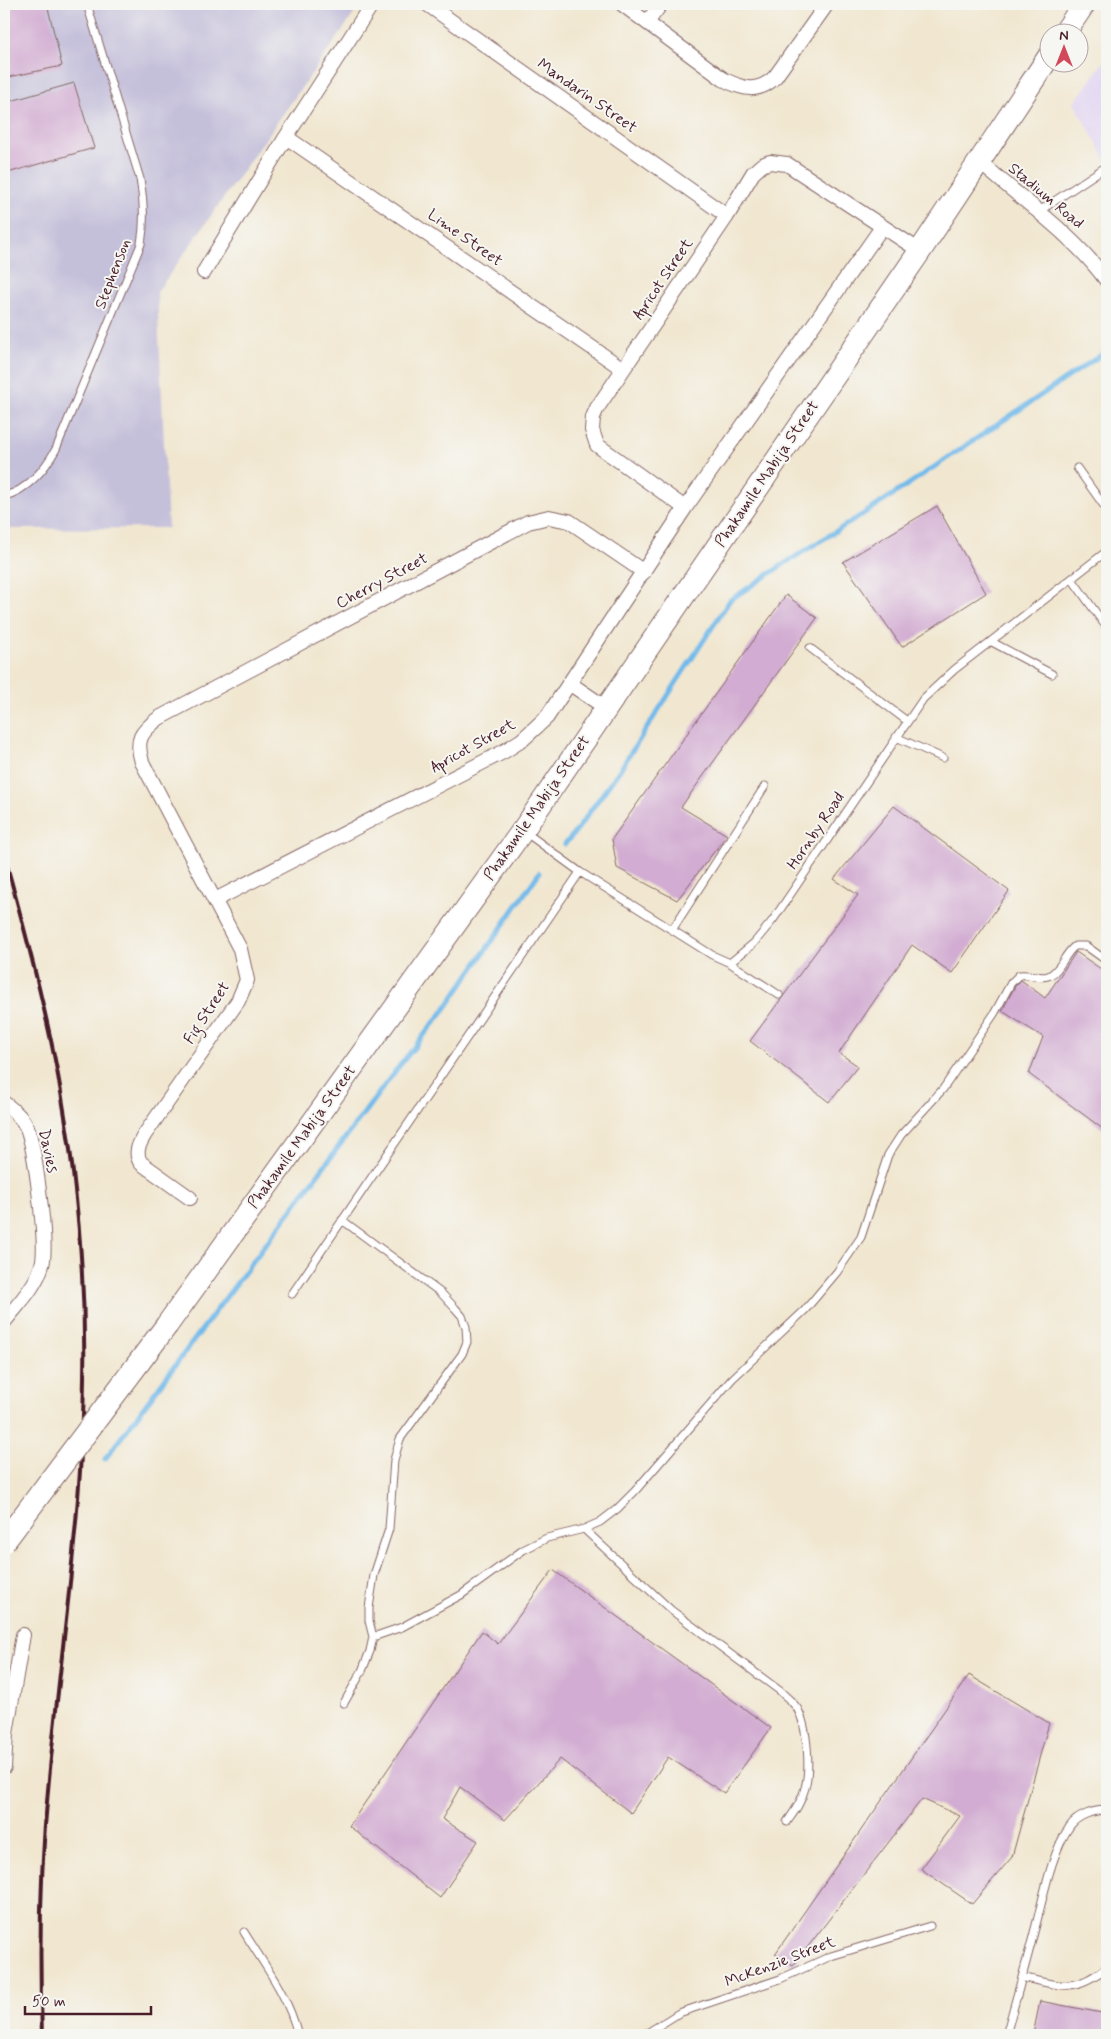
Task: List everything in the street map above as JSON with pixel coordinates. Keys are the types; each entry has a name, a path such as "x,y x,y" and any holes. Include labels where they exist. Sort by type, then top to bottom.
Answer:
{"highway":[{"path":"1072,22 1084,4"},
{"name":"Phakamile Mabija Street","path":"4,1542 167,1325 522,830 920,251 1039,72"}],"street":[{"path":"204,272 286,137 372,4"},
{"name":"Mandarin Street","path":"427,4 727,216"},
{"path":"622,4 648,21 723,79 738,86 748,88 758,88 768,84 775,77 826,4"},
{"path":"648,21 661,4"},
{"name":"Lime Street","path":"286,137 623,368"},
{"name":"Apricot Street","path":"685,508 597,445 592,430 593,417 623,368 727,216 753,173 762,165 778,162 787,164 920,251"},
{"name":"Stadium Road","path":"980,162 1076,245 1107,281"},
{"name":"Apricot Street","path":"215,900 503,752 522,740 547,717 685,508 882,226"},
{"name":"Cherry Street","path":"140,737 159,718 534,520 549,518 569,521 644,572"},
{"path":"569,683 606,708"},
{"name":"Fig Street","path":"140,737 139,750 142,762 240,949 247,980 238,1001 137,1148 138,1159 141,1163 190,1198"},
{"name":"Davies","path":"4,1103 21,1118 30,1139 38,1185 44,1242 43,1262 40,1271 28,1291 4,1322"},
{"path":"4,1767 5,1731 23,1635"}],"lane":[{"name":"Stephenson","path":"4,496 12,494 30,482 47,465 56,449 141,244 144,201 140,179 86,4"},
{"path":"1038,212 1107,166"},
{"path":"1077,468 1107,510"},
{"name":"Hornby Road","path":"730,963 754,942 773,920 907,721 934,687 1107,551"},
{"path":"1072,579 1107,628"},
{"path":"992,642 1052,674"},
{"path":"810,648 907,721"},
{"path":"896,737 943,758"},
{"path":"672,930 765,786"},
{"path":"522,830 580,872 779,995"},
{"path":"292,1294 580,872"},
{"path":"373,1637 402,1627 461,1594 522,1550 547,1538 584,1529 600,1522 617,1509 635,1491 732,1379 805,1310 837,1272 861,1237 888,1155 901,1135 943,1089 994,1014 1011,983 1019,975 1032,974 1046,977 1054,973 1075,946 1086,946 1107,961"},
{"path":"342,1220 441,1293 462,1316 466,1327 467,1342 462,1354 400,1439 394,1460 388,1529 374,1575 369,1608 369,1620 373,1637 362,1671 344,1703"},
{"path":"584,1529 671,1610 780,1691 796,1707 808,1750 807,1767 805,1789 800,1803 787,1822"},
{"path":"1006,2035 1046,1888 1062,1840 1071,1824 1079,1818 1086,1814 1107,1810"},
{"name":"McKenzie Street","path":"644,2035 680,2014 780,1978 831,1956 930,1926"},
{"path":"244,1932 282,1990 290,2008 298,2035"},
{"path":"1022,1977 1049,1984 1074,1986 1084,1983 1107,1967"}],"shaded area":[{"path":"4,4 361,4 157,292 168,528 4,529"},
{"path":"1107,57 1107,162 1074,103"}],"building":[{"path":"4,4 47,4 62,66 4,78"},
{"path":"74,83 94,148 4,174 4,103"},
{"path":"937,506 986,593 902,647 843,562"},
{"path":"786,595 817,618 681,807 727,835 677,900 617,868 612,839"},
{"path":"894,806 1009,891 952,973 912,945 839,1053 858,1066 829,1102 750,1041 858,895 834,879"},
{"path":"1076,952 1107,973 1107,1132 1029,1074 1043,1037 1002,1011 1015,986 1021,980 1045,998"},
{"path":"553,1570 771,1728 724,1793 668,1757 631,1813 560,1759 505,1820 460,1787 442,1819 478,1841 440,1898 349,1826 482,1631 498,1644"},
{"path":"969,1675 1049,1723 1012,1857 972,1904 921,1869 960,1816 922,1799 793,1966 775,1954"},
{"path":"1040,2001 1107,2014 1107,2035 1033,2035"}],"waterway":[{"path":"565,844 619,771 730,600 876,506 1107,351"},
{"path":"105,1459 396,1070 445,1009 539,873"}],"railway":[{"path":"4,855 46,1016 64,1108 78,1224 83,1301 84,1379 79,1482 43,1851 40,1944 42,2035"}]}
